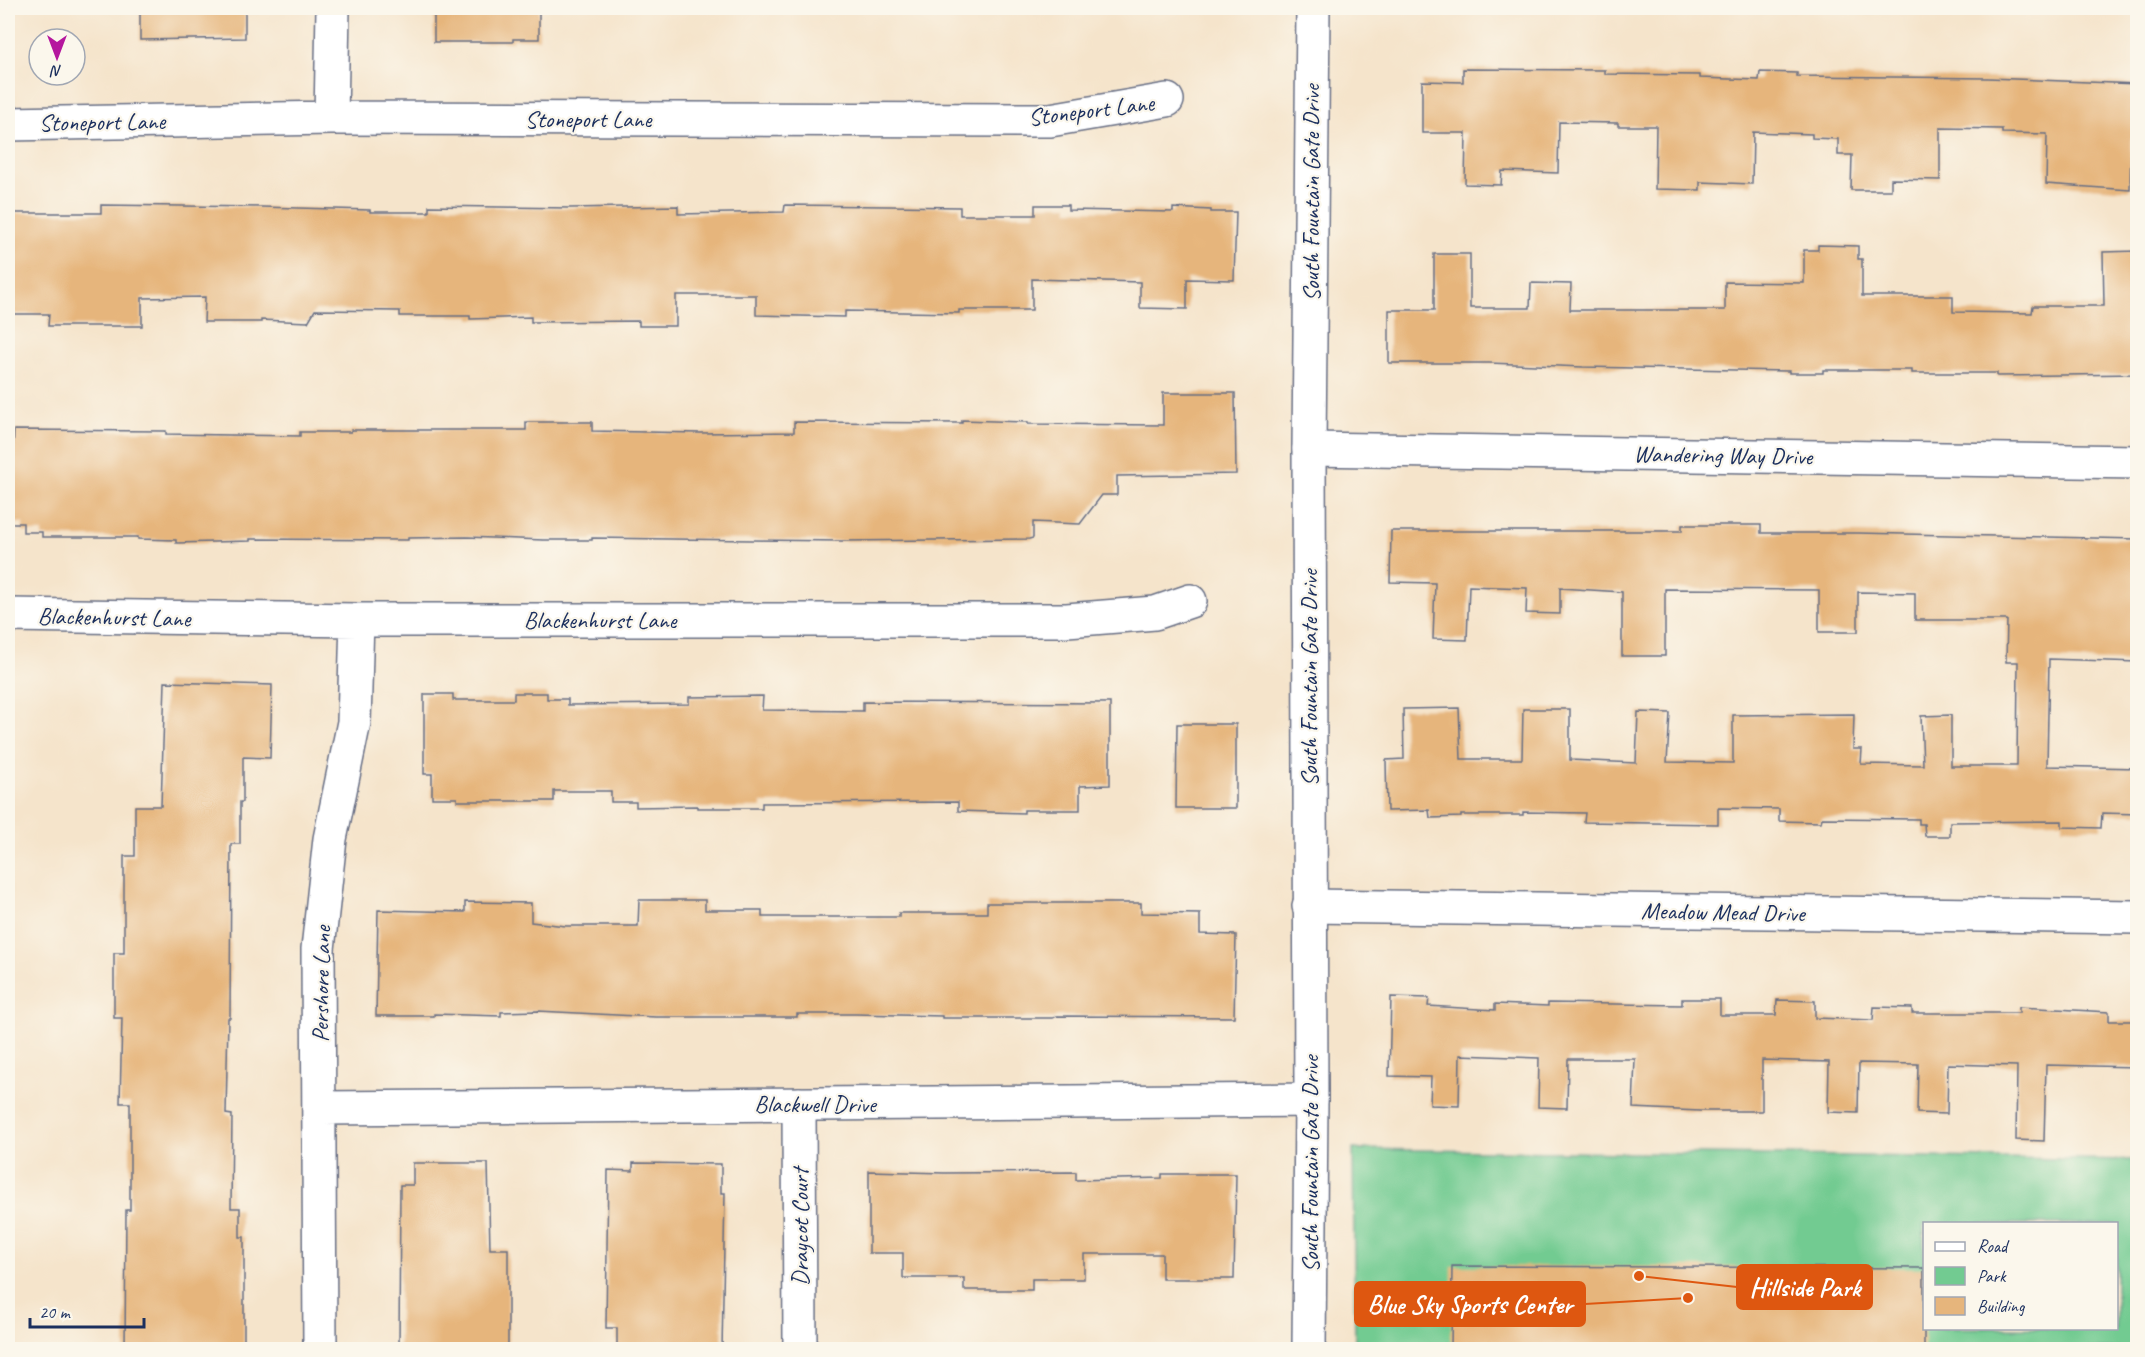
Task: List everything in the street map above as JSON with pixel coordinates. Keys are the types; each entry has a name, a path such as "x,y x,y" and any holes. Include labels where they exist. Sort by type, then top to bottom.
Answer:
{"street":[{"path":"331,118 333,8"},
{"name":"South Fountain Gate Drive","path":"1309,1350 1311,1100 1309,449 1312,8"},
{"name":"Stoneport Lane","path":"8,124 331,118 1050,120 1167,100"},
{"name":"Wandering Way Drive","path":"1309,449 2138,462"},
{"name":"Blackenhurst Lane","path":"8,615 357,620 1067,620 1155,613 1190,601"},
{"name":"Pershore Lane","path":"320,1350 318,949 330,839 354,722 357,620"},
{"name":"Meadow Mead Drive","path":"1309,906 2138,917"},
{"name":"Blackwell Drive","path":"320,1108 1311,1100"},
{"name":"Draycot Court","path":"799,1104 800,1350"}],"green space":[{"path":"1353,1149 2137,1160 2137,1349 1355,1349"}],"building":[{"path":"140,8 245,8 245,38 140,40"},
{"path":"434,8 539,8 539,39 513,39 513,42 434,42"},
{"path":"1463,69 1605,70 1605,74 1700,75 1700,78 1759,80 1760,72 1797,73 1797,76 1988,78 2138,84 2138,138 2131,138 2130,190 2046,184 2047,134 2002,133 2002,129 1940,128 1940,180 1891,179 1891,190 1851,190 1852,155 1838,155 1838,139 1812,138 1812,134 1753,132 1752,184 1700,182 1700,190 1655,189 1656,126 1559,122 1558,173 1502,171 1501,185 1465,184 1466,133 1422,133 1422,81 1463,82"},
{"path":"101,205 261,207 370,210 370,212 429,212 429,206 570,208 678,206 678,214 784,212 785,205 960,207 960,215 1035,215 1035,205 1068,205 1068,210 1173,212 1173,208 1211,210 1211,212 1236,212 1234,280 1187,279 1187,309 1140,308 1140,282 1032,279 1032,310 959,310 959,313 845,311 845,317 756,315 756,295 676,295 676,326 639,326 639,321 531,322 531,317 470,319 470,316 400,316 400,311 315,310 308,322 261,320 261,322 204,322 205,297 142,298 142,326 48,326 49,314 8,314 8,213 101,213"},
{"path":"1818,245 1858,246 1858,259 1862,259 1862,296 1953,296 1953,312 2032,313 2033,306 2104,306 2103,252 2138,251 2138,374 1997,376 1997,373 1912,373 1912,370 1823,370 1823,373 1789,373 1789,371 1489,363 1389,363 1389,310 1434,310 1434,254 1470,254 1470,308 1530,308 1531,283 1571,284 1570,310 1725,310 1725,282 1804,283 1804,250 1818,250"},
{"path":"1163,393 1235,393 1236,474 1117,476 1117,495 1102,495 1080,524 1033,522 1033,538 1029,539 842,541 592,538 592,540 543,540 467,537 408,538 408,540 250,539 250,541 176,543 176,540 138,539 138,537 42,537 42,532 23,532 23,523 8,523 8,451 13,451 14,430 166,431 166,434 300,436 300,432 351,432 351,430 526,430 526,422 592,422 592,431 700,433 794,432 794,422 962,423 962,420 1028,422 1028,424 1163,425"},
{"path":"1682,525 1761,525 1761,533 2138,539 2138,662 2049,659 2047,766 2138,768 2138,814 2102,813 2101,828 2062,827 2062,821 1950,822 1950,836 1925,836 1924,824 1919,824 1919,819 1822,818 1821,822 1779,821 1779,809 1718,808 1718,824 1584,822 1585,813 1523,812 1523,815 1461,815 1461,817 1430,818 1429,810 1387,811 1386,760 1404,759 1403,709 1459,708 1461,759 1522,759 1523,709 1570,709 1570,760 1636,763 1638,712 1670,713 1667,762 1733,763 1733,715 1854,714 1853,749 1862,749 1861,764 1923,765 1921,716 1951,715 1951,766 2017,766 2018,662 2006,662 2007,620 1915,620 1915,593 1858,592 1858,632 1819,632 1819,590 1665,589 1665,656 1622,656 1622,592 1560,588 1560,614 1526,613 1527,588 1469,586 1467,640 1433,639 1435,583 1390,582 1391,531 1682,531"},
{"path":"165,682 272,685 270,758 243,757 240,844 231,844 230,1018 228,1018 226,1114 232,1115 231,1208 240,1208 240,1237 244,1237 244,1350 125,1350 126,1210 130,1210 130,1103 120,1103 122,1018 114,1018 114,953 124,953 124,856 135,856 135,806 161,806"},
{"path":"514,693 547,693 547,699 568,699 568,705 689,704 689,697 763,696 762,710 863,711 863,702 1110,703 1110,785 1080,786 1080,810 1024,810 1024,813 958,811 958,802 762,803 762,808 636,807 636,802 611,802 611,791 554,791 554,801 457,801 457,798 432,798 432,774 424,774 424,694 453,694 453,700 514,700"},
{"path":"1177,724 1236,724 1236,808 1176,808"},
{"path":"639,900 705,900 705,910 762,910 762,917 899,917 899,913 987,913 987,903 1141,903 1141,913 1200,914 1200,934 1236,935 1234,1017 942,1018 942,1016 797,1014 797,1017 656,1017 538,1011 501,1012 501,1016 434,1014 434,1016 376,1016 378,910 465,912 465,902 531,903 531,922 566,926 638,926"},
{"path":"1391,997 1429,998 1428,1006 1495,1010 1495,1004 1682,1005 1682,999 1720,999 1720,1015 1776,1015 1777,1000 1815,1001 1815,1018 1873,1020 1874,1007 1912,1008 1912,1013 2019,1013 2019,1007 2109,1012 2109,1021 2138,1021 2138,1067 2046,1065 2044,1141 2016,1140 2017,1066 1948,1064 1947,1114 1917,1113 1918,1064 1859,1063 1858,1113 1828,1112 1829,1062 1762,1060 1762,1111 1700,1111 1633,1108 1635,1059 1568,1059 1567,1108 1538,1107 1539,1058 1460,1055 1459,1106 1430,1105 1431,1077 1389,1076"},
{"path":"413,1163 488,1163 490,1249 508,1249 508,1350 399,1350 400,1185 413,1185"},
{"path":"633,1163 721,1164 721,1193 725,1193 722,1350 617,1350 617,1328 606,1328 608,1170 633,1171"},
{"path":"869,1171 1076,1172 1076,1180 1162,1178 1162,1174 1236,1174 1234,1279 1162,1279 1162,1254 1084,1254 1084,1279 1032,1279 1032,1290 964,1290 964,1278 903,1278 903,1253 869,1253"},
{"path":"1452,1266 1923,1268 1924,1350 1451,1350"}],"place":[{"name":"Hillside Park","path":"1639,1276"},
{"name":"Blue Sky Sports Center","path":"1688,1298"}]}
